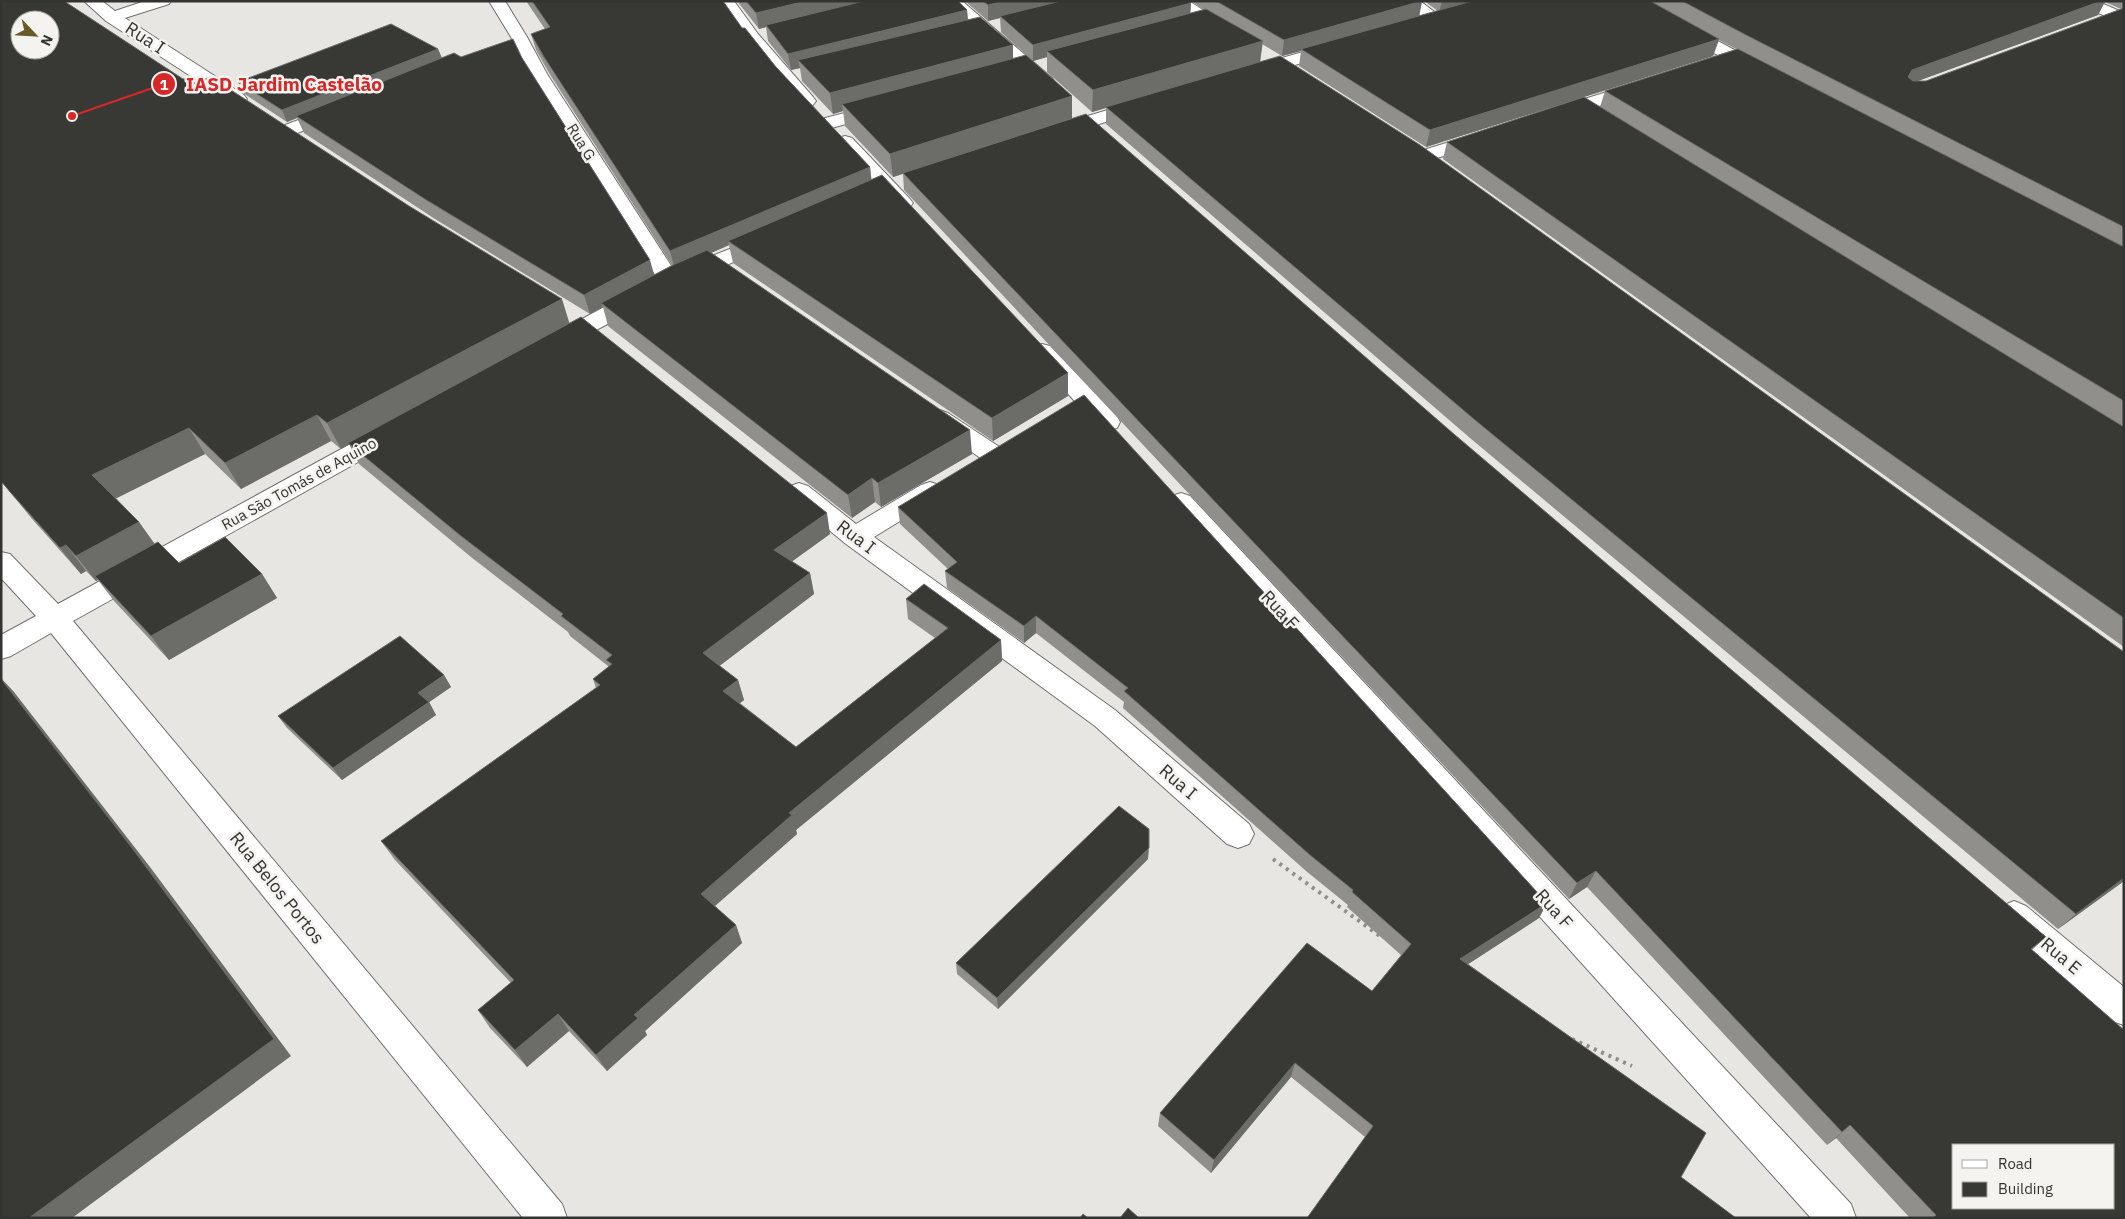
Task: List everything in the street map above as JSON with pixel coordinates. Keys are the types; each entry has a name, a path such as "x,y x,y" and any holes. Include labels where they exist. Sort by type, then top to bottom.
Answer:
{"street":[{"name":"Rua I","path":"92,1 312,147"},
{"path":"112,16 163,1"},
{"name":"Rua G","path":"497,1 519,37 538,74 670,281"},
{"path":"726,1 762,35 795,76 828,123 920,222"},
{"path":"952,1 1031,68 1110,141"},
{"path":"1177,1 1198,24 1252,47 1304,79"},
{"path":"1408,1 1446,16 1409,26"},
{"path":"1632,1 1732,57 1776,79"},
{"path":"2082,1 2124,19"},
{"path":"501,44 519,37"},
{"path":"1234,77 1354,42"},
{"path":"1714,63 1732,57"},
{"path":"1535,121 1657,81"},
{"path":"1042,136 1161,99"},
{"path":"828,123 892,106"},
{"path":"1581,106 1607,121"},
{"path":"270,120 349,107"},
{"path":"1448,174 1416,151 1498,132"},
{"path":"536,353 670,281 723,268 784,233"},
{"path":"1026,335 1077,403 1126,442"},
{"path":"855,537 1001,449 919,403"},
{"name":"Rua São Tomás de Aquino","path":"1,648 404,426"},
{"name":"Rua I","path":"779,476 855,537 1106,718 1238,834"},
{"name":"Rua F","path":"1166,486 1837,1218"},
{"name":"Rua Belos Portos","path":"1,561 54,618 548,1218"},
{"name":"Rua E","path":"2000,904 2124,1009"}],"path":[{"path":"1238,834 1382,938"},
{"path":"1566,1036 1641,1070"}],"building":[{"path":"1,1 64,1 183,79 189,77 197,82 211,77 409,206 562,299 327,423 317,415 225,463 189,428 92,475 139,522 76,556 66,545 60,548 1,481"},
{"path":"532,1 723,1 742,28 745,28 776,67 870,167 670,251 531,34 550,27"},
{"path":"746,1 806,1 756,13"},
{"path":"864,1 958,1 967,10 788,54 766,25"},
{"path":"983,1 1004,1 988,5"},
{"path":"1061,1 1188,1 1191,3 1033,45 1000,16"},
{"path":"1216,1 1422,1 1284,40"},
{"path":"1472,1 1650,1 1719,39 1430,130 1301,49"},
{"path":"1682,1 2101,1 1912,70 1908,77 1913,81 1926,81 2124,8 2124,227 1746,35"},
{"path":"1206,9 1263,41 1093,90 1047,51"},
{"path":"980,17 1013,45 830,93 798,60"},
{"path":"391,24 438,49 282,110 238,82"},
{"path":"513,39 522,58 650,260 584,295 428,201 296,116 454,53 461,57"},
{"path":"1738,49 2124,247 2124,401 1605,91"},
{"path":"1026,55 1072,96 890,154 842,104"},
{"path":"1280,56 1420,145 2124,652 2124,878 2076,914 1475,420 1106,107"},
{"path":"1584,97 2124,427 2124,618 1447,142"},
{"path":"1086,114 1455,435 2046,937 2031,949 2124,1030 2124,1218 1933,1218 1936,1215 1850,1125 1842,1132 1596,871 1577,883 903,173"},
{"path":"882,175 1068,373 992,418 728,241"},
{"path":"707,250 970,430 878,483 872,478 848,495 601,303 673,265"},
{"path":"581,317 827,513 774,550 810,573 703,653 738,680 723,691 796,747 948,628 906,599 924,584 1001,640 789,813 792,815 701,894 736,925 634,1015 638,1018 596,1055 558,1014 515,1050 478,1010 514,980 381,841 600,685 593,679 612,664 606,660 612,655 561,616 563,614 461,536 348,443"},
{"path":"1084,395 1547,903 1460,959 1706,1133 1681,1177 1736,1218 1307,1218 1373,1126 1295,1063 1214,1160 1160,1113 1307,943 1372,991 1411,944 1352,892 1353,890 1310,855 1124,691 1128,688 1036,616 1024,626 945,571 957,562 898,507"},
{"path":"225,537 262,574 151,636 95,576 158,542 179,563"},
{"path":"400,636 444,675 418,693 429,702 333,768 278,716"},
{"path":"1,679 132,848 274,1039 29,1218 1,1218"},
{"path":"1119,806 1149,829 1149,848 997,998 956,963"},
{"path":"1128,1208 1139,1218 1120,1218"},
{"path":"1083,1214 1088,1218 1080,1218"}],"place":[{"name":"IASD Jardim Castelão","path":"72,116"}]}
